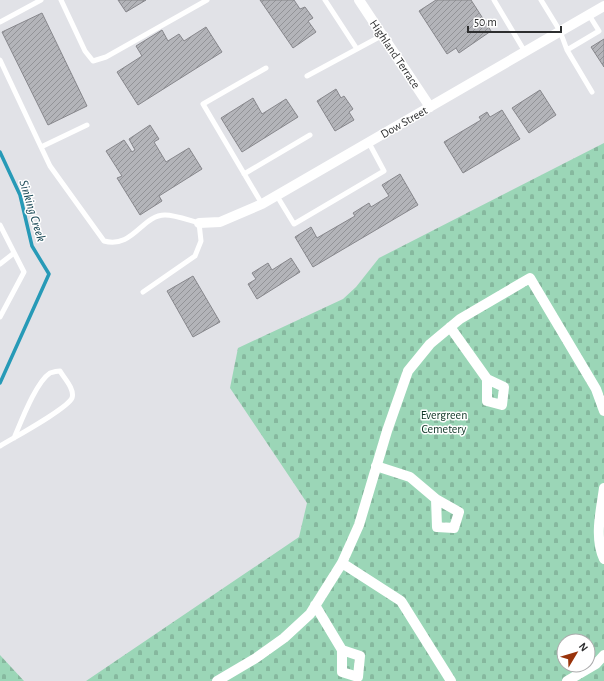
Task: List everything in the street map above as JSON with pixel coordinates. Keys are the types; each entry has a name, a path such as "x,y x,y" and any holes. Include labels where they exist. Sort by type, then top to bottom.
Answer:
{"street":[{"name":"Highland Terrace","path":"359,0 430,107"},
{"name":"Dow Street","path":"198,223 220,222 277,196 604,6"},
{"path":"217,681 284,638 310,614 342,563 359,525 376,466 408,371 430,344 460,319 530,278 596,389 604,411"},
{"path":"450,327 487,379"},
{"path":"376,466 410,477 436,499"},
{"path":"604,488 598,528 601,553 604,559"},
{"path":"342,563 402,601 451,681"},
{"path":"315,605 342,650"},
{"path":"567,681 596,664 604,655"}],"lane":[{"path":"0,22 41,0"},
{"path":"61,0 85,51 93,61 106,57 207,0"},
{"path":"325,0 357,49"},
{"path":"494,0 525,52"},
{"path":"542,0 560,31 567,50 592,92"},
{"path":"567,50 599,31 589,14"},
{"path":"307,76 383,35"},
{"path":"0,60 50,166 104,241 113,244 121,242 155,218 164,215 198,223 200,241 195,256 143,292"},
{"path":"262,204 203,104 266,68"},
{"path":"41,147 87,125"},
{"path":"244,174 310,135"},
{"path":"277,196 294,224 384,171 369,143"},
{"path":"0,225 24,272 0,317"},
{"path":"0,264 14,253"},
{"path":"0,445 14,438 64,407 72,398 72,391 60,371 51,373 42,381 30,401 14,438"}],"green space":[{"name":"Evergreen Cemetery","path":"604,143 604,681 86,681 299,537 307,503 230,388 238,348 343,299 356,287 379,258"},
{"path":"0,655 24,681 0,681"}],"building":[{"path":"118,0 146,0 126,12"},
{"path":"260,0 294,0 300,9 305,7 313,18 308,21 316,32 293,48"},
{"path":"436,0 471,0 491,31 459,53 456,48 447,54 419,11"},
{"path":"42,13 87,106 48,125 2,32"},
{"path":"206,27 222,52 138,105 117,72 142,56 136,46 162,30 168,41 179,34 184,41"},
{"path":"604,39 604,67 591,47"},
{"path":"336,89 341,98 344,96 353,109 349,112 354,120 335,131 317,101"},
{"path":"540,90 556,115 529,133 512,108"},
{"path":"253,98 262,114 286,99 298,117 242,152 221,118"},
{"path":"502,110 520,139 463,173 444,142 481,120 479,117 487,112 490,117"},
{"path":"150,125 159,139 154,142 166,162 189,148 202,169 159,196 162,201 140,215 117,178 122,176 106,151 124,140 132,152 135,150 129,139"},
{"path":"400,174 418,205 313,267 295,237 311,227 317,238 355,216 353,213 369,203 371,207 389,196 382,185"},
{"path":"291,258 300,272 257,299 248,284 256,279 252,273 268,263 272,270"},
{"path":"193,276 220,322 193,337 167,291"}],"waterway":[{"name":"Sinking Creek","path":"0,152 20,195 32,246 49,274 0,383"}]}
